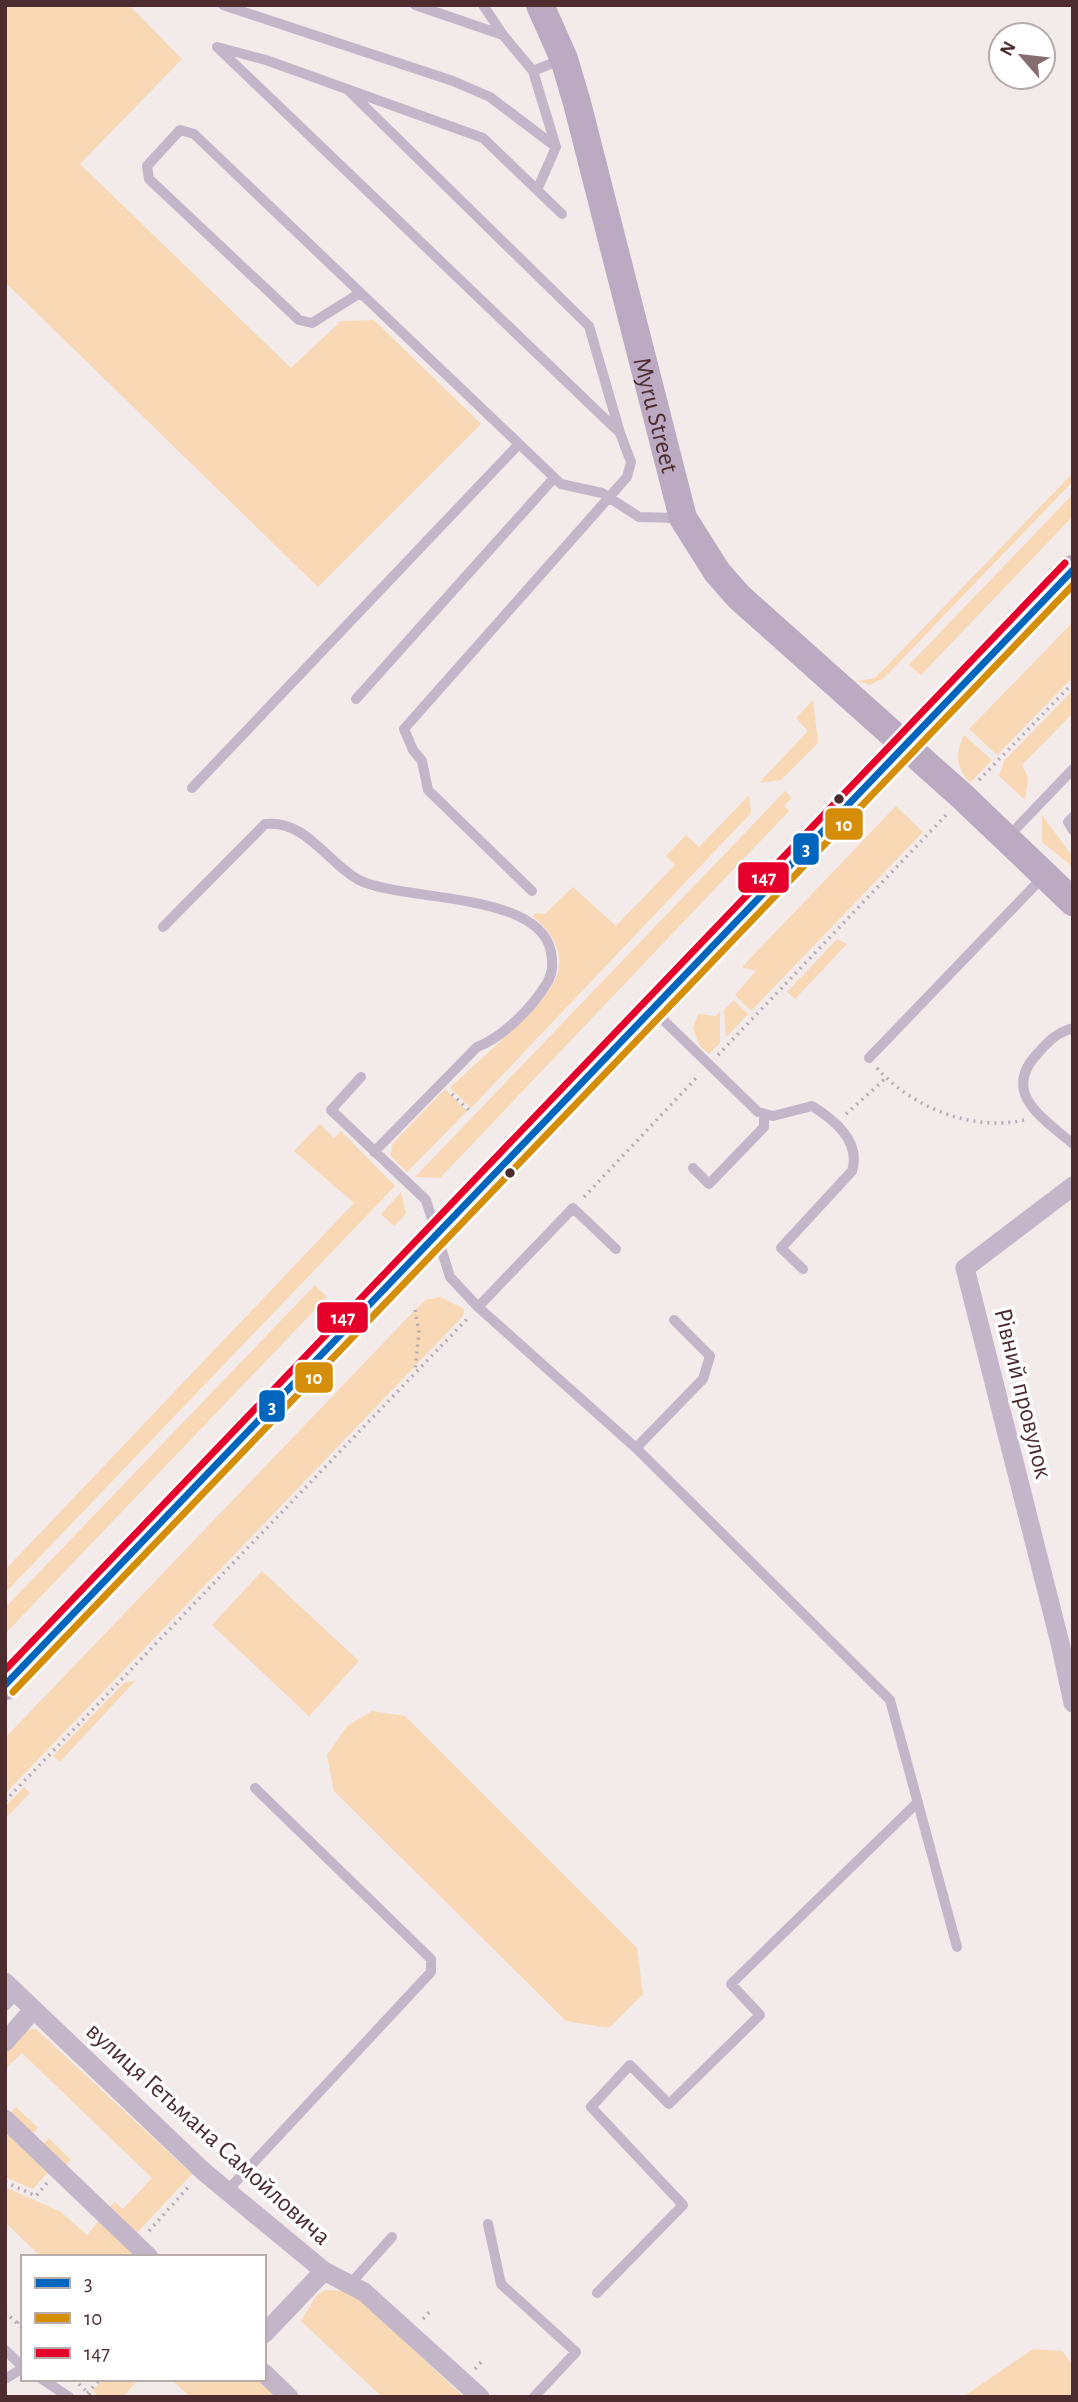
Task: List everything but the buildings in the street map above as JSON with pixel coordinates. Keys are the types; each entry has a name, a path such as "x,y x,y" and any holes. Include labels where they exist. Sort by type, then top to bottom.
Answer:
{"main road":[{"path":"6,1683 1073,570"}],"street":[{"name":"Myru Street","path":"540,5 564,59 683,518 717,572 739,597 1007,838 1073,902"},
{"name":"Рівний провулок","path":"1073,1186 965,1268 1057,1629 1073,1703"},
{"name":"вулиця Гетьмана Самойловича","path":"9,1994 33,2010 203,2171 324,2271 364,2292 480,2397"},
{"path":"5,2042 33,2010"},
{"path":"5,2119 147,2255"},
{"path":"266,2332 324,2271"},
{"path":"266,2375 289,2397"}],"lane":[{"path":"223,5 453,81 489,97 556,147"},
{"path":"415,5 503,35"},
{"path":"483,5 503,35 533,71 556,147 537,190"},
{"path":"562,214 483,138 266,60 217,47 620,433"},
{"path":"533,71 564,59"},
{"path":"347,90 589,326 631,462 627,477 610,498 404,729 412,750 422,761 428,790 532,891"},
{"path":"360,293 312,323 299,320 149,179 147,166 180,130 194,134 561,484 602,492 639,517 683,518"},
{"path":"192,788 518,445"},
{"path":"356,699 554,478"},
{"path":"1007,838 1073,769"},
{"path":"1073,817 1068,822 1073,830"},
{"path":"163,927 265,824 274,823 315,842 359,880 469,901 532,925 549,943 552,954 551,975 545,986 493,1041 477,1047 374,1152"},
{"path":"869,1058 1045,875"},
{"path":"651,1008 764,1116 764,1128 709,1184 693,1168"},
{"path":"1073,1028 1058,1032 1026,1066 1022,1078 1025,1097 1040,1116 1073,1144"},
{"path":"361,1077 331,1110 425,1200 450,1277 478,1307 636,1448 890,1700 957,1947"},
{"path":"764,1116 812,1106 853,1144 855,1161 852,1171 781,1248 803,1269"},
{"path":"478,1307 573,1208 616,1249"},
{"path":"636,1448 703,1379 710,1356 674,1320"},
{"path":"228,2190 432,1972 431,1959 255,1788"},
{"path":"597,2293 683,2205 591,2107 630,2064 669,2104 760,2015 731,1984 918,1802"},
{"path":"488,2224 501,2284 576,2352 534,2397"},
{"path":"351,2284 392,2237"},
{"path":"5,2350 21,2365"},
{"path":"5,2379 21,2368"},
{"path":"45,2381 69,2397"}],"path":[{"path":"974,786 1073,683"},
{"path":"573,1208 951,810"},
{"path":"835,1125 886,1078 903,1092 967,1120 987,1125 1013,1122"},
{"path":"441,1083 471,1112"},
{"path":"5,1801 478,1307"},
{"path":"415,1310 419,1331 415,1373"},
{"path":"5,2182 36,2196 59,2170"},
{"path":"147,2255 150,2230 203,2171"},
{"path":"5,2312 21,2327"},
{"path":"17,2323 21,2319"},
{"path":"83,2397 99,2381"},
{"path":"88,2392 92,2397"}],"shaded area":[{"path":"5,5 129,5 182,59 80,164 291,368 341,321 374,320 481,424 318,587 5,282"},
{"path":"1073,473 1073,481 885,677 870,685 858,681 875,678"},
{"path":"1073,494 1073,516 921,675 909,665"},
{"path":"1073,622 1073,677 997,755 969,729"},
{"path":"1073,690 1073,713 1022,765 1028,778 1025,800 999,776 1004,761"},
{"path":"813,700 818,743 781,780 759,783 808,731 796,718"},
{"path":"964,735 992,760 970,783 958,760"},
{"path":"785,791 792,798 784,806 789,811 440,1178 415,1177"},
{"path":"749,795 751,813 471,1108 450,1088 538,1003 550,989 559,969 555,944 546,929 533,917 535,913 545,914 573,887 616,926 675,865 666,856 686,835 699,847"},
{"path":"896,806 923,832 751,1011 735,995 756,971 742,967"},
{"path":"1042,815 1073,857 1073,867 1042,842"},
{"path":"837,939 847,944 795,999 787,992"},
{"path":"734,1000 748,1014 726,1037 724,1010"},
{"path":"720,1011 720,1043 709,1054 699,1045 693,1028 698,1014 716,1016"},
{"path":"445,1089 467,1111 407,1172 390,1155 393,1143"},
{"path":"320,1124 334,1138 341,1131 395,1186 5,1593 5,1570 354,1203 294,1151"},
{"path":"401,1192 406,1214 394,1226 381,1214"},
{"path":"315,1285 327,1297 5,1634 5,1608"},
{"path":"440,1297 464,1309 463,1316 5,1794 5,1738 415,1310 426,1300"},
{"path":"262,1571 359,1661 309,1716 212,1625"},
{"path":"135,1681 60,1762 53,1756 125,1682"},
{"path":"372,1711 405,1716 637,1948 643,1994 609,2028 566,2021 334,1791 327,1755 347,1726"},
{"path":"24,1787 30,1793 5,1819 5,1807"},
{"path":"36,2029 192,2174 134,2236 107,2210 114,2202 123,2209 152,2178 22,2053 5,2069 5,2048 28,2030"},
{"path":"16,2107 38,2128 31,2135 9,2114"},
{"path":"5,2125 51,2169 33,2189 5,2177"},
{"path":"49,2138 71,2160 64,2167 42,2146"},
{"path":"5,2187 61,2212 87,2235 102,2217 138,2255 39,2255 5,2222"},
{"path":"325,2290 344,2291 355,2295 464,2397 382,2397 301,2321 316,2296"},
{"path":"1033,2349 1062,2351 1073,2365 1073,2397 963,2397"},
{"path":"102,2381 137,2381 123,2397 99,2397 93,2390"},
{"path":"173,2381 264,2381 280,2397 190,2397"}],"transit line":[{"name":"147","path":"5,1670 1065,563"},
{"name":"3","path":"5,1685 1073,570"},
{"name":"10","path":"13,1692 1073,585"}]}
